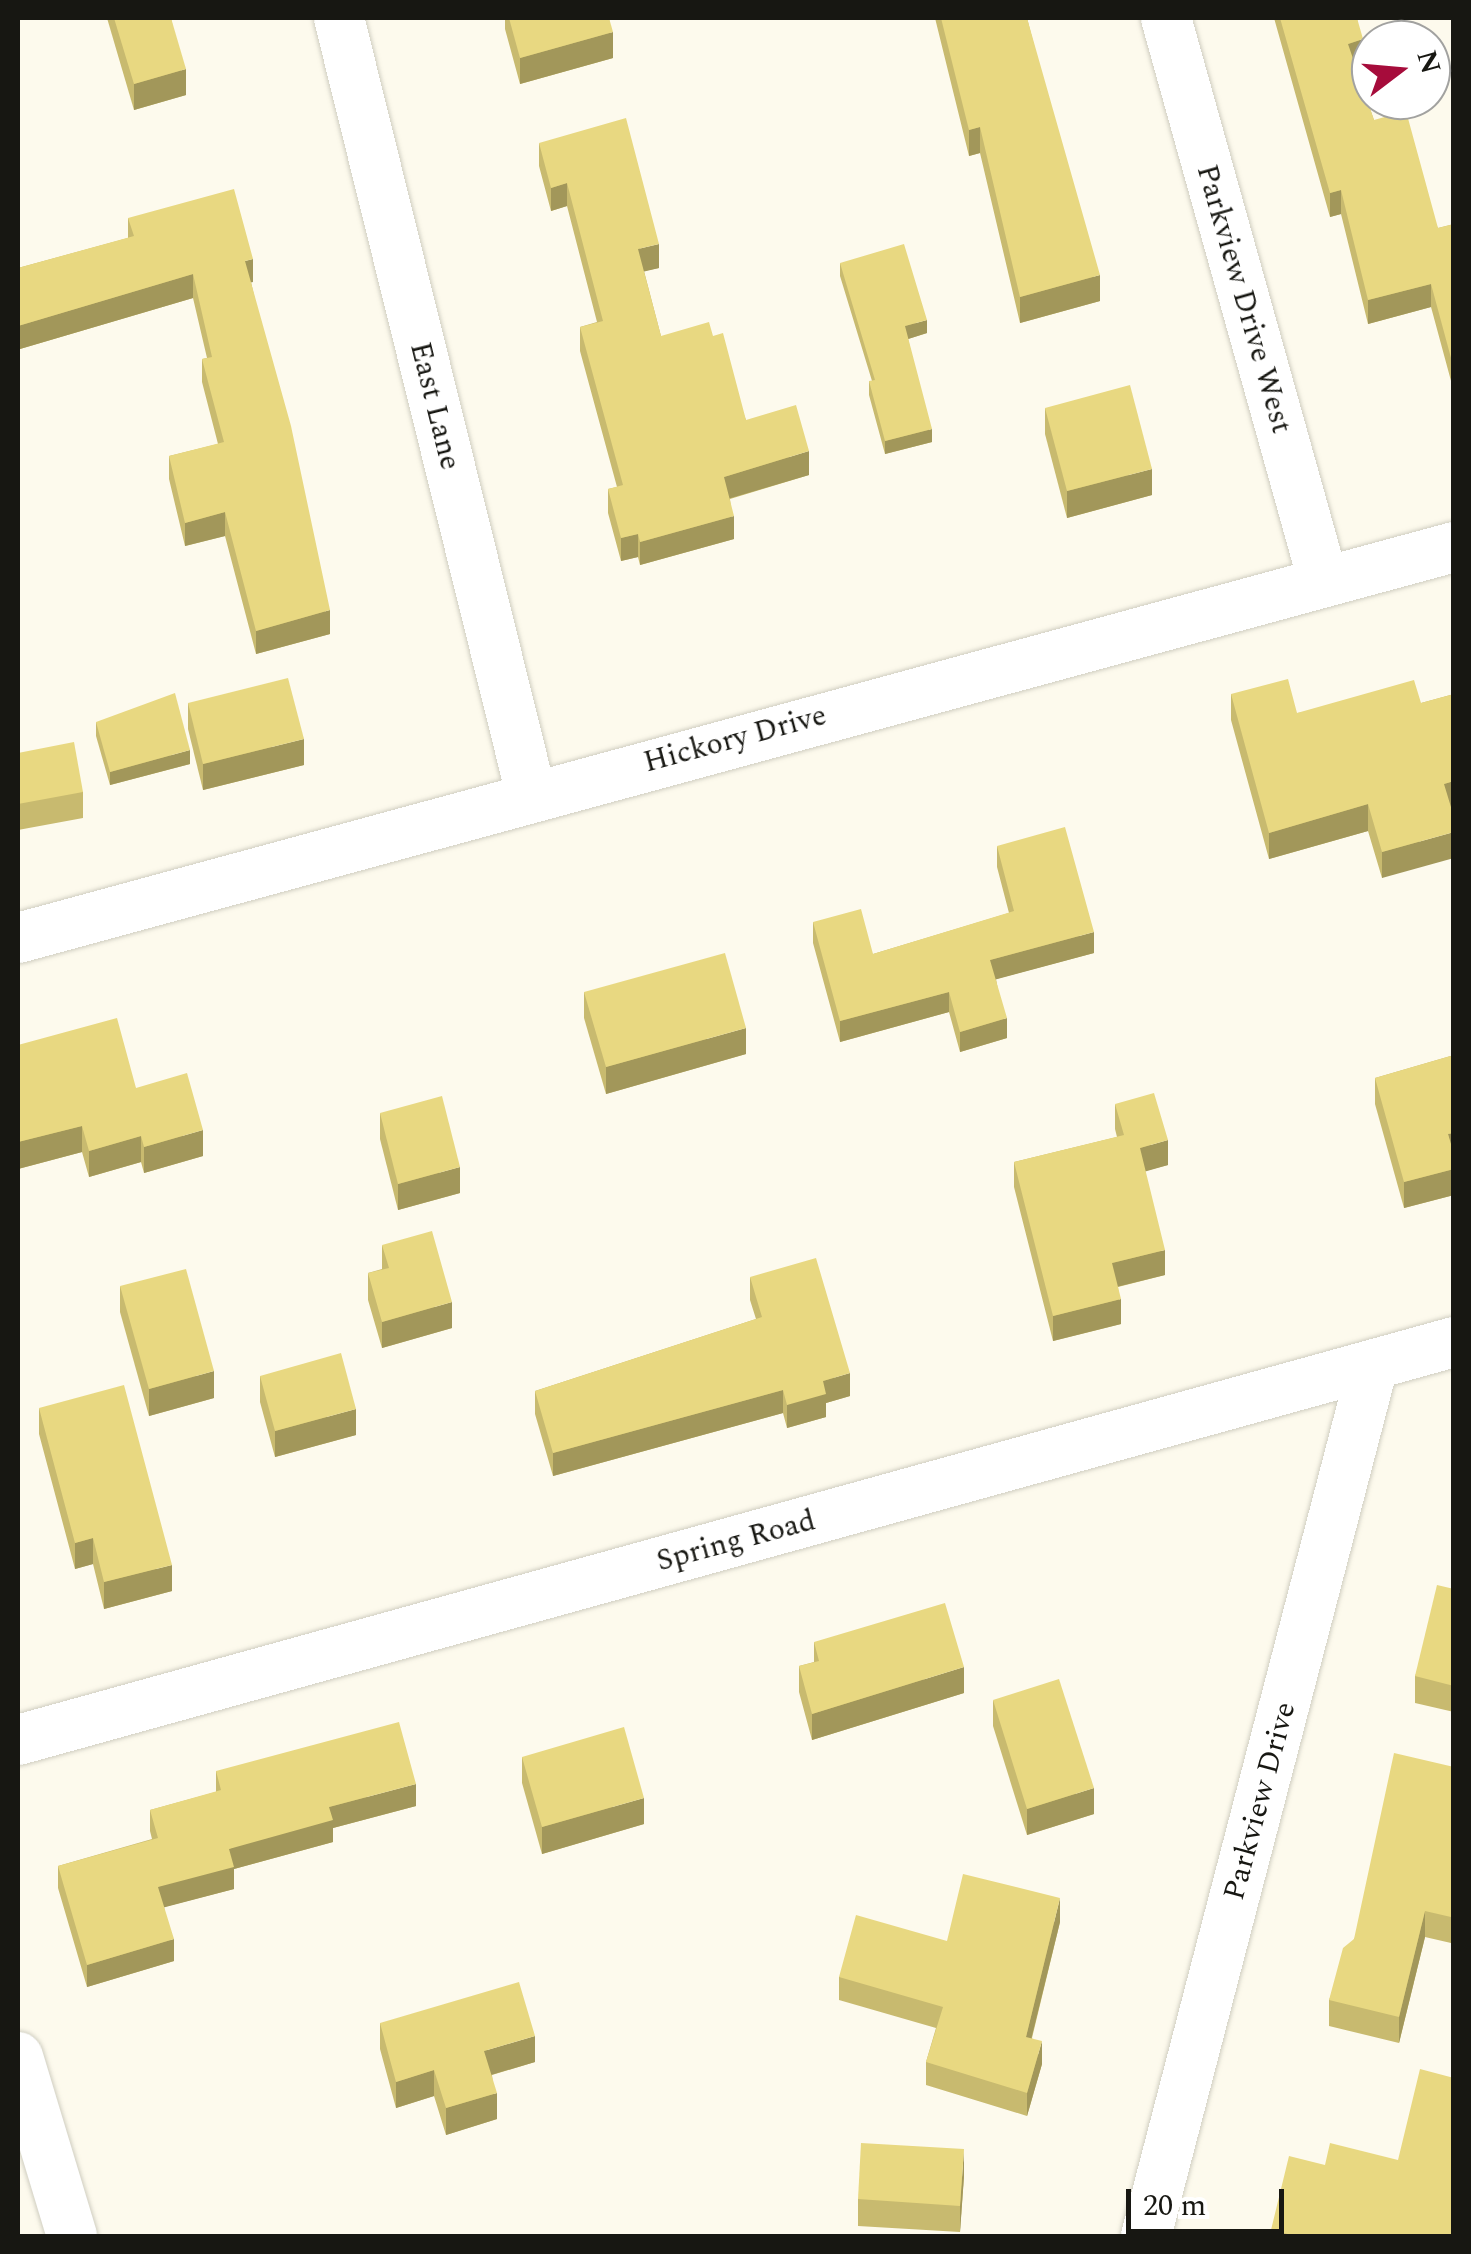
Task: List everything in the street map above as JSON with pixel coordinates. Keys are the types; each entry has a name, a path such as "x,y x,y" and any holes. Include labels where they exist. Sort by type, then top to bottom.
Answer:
{"street":[{"name":"East Lane","path":"340,18 531,794"},
{"name":"Parkview Drive West","path":"1166,18 1323,580"},
{"name":"Hickory Drive","path":"18,938 531,794 1454,547"},
{"name":"Spring Road","path":"18,1740 1454,1342"},
{"name":"Parkview Drive","path":"1146,2236 1373,1364"},
{"path":"18,2057 72,2236"}],"building":[{"path":"114,18 171,18 186,69 134,84"},
{"path":"509,18 609,18 613,32 520,58"},
{"path":"941,18 1027,18 1100,275 1020,297 980,127 969,130"},
{"path":"1280,18 1357,18 1351,20 1348,44 1351,120 1408,120 1438,228 1454,224 1454,369 1431,284 1368,300 1341,190 1330,193"},
{"path":"626,118 659,244 638,249 661,336 709,322 713,336 723,333 746,420 796,405 809,451 724,477 734,516 640,542 638,534 621,538 608,489 623,485 580,327 603,321 567,183 551,188 539,143"},
{"path":"234,189 253,259 245,261 291,426 330,610 256,631 225,512 185,523 169,456 224,442 202,359 212,357 193,274 18,326 18,268 134,236 128,218"},
{"path":"904,244 927,320 905,326 932,429 885,441 869,381 875,380 840,263"},
{"path":"1130,385 1152,469 1067,491 1045,408"},
{"path":"288,678 304,739 203,764 188,703"},
{"path":"1288,679 1297,713 1414,680 1421,703 1454,694 1454,781 1444,784 1454,817 1454,832 1382,852 1368,804 1269,833 1231,694"},
{"path":"175,693 190,750 110,772 96,722"},
{"path":"74,742 83,792 18,804 18,753"},
{"path":"1065,827 1094,932 990,960 1007,1018 960,1032 949,992 840,1021 813,922 861,909 873,954 1014,911 997,846"},
{"path":"725,953 746,1028 606,1067 584,992"},
{"path":"117,1018 136,1088 187,1073 203,1130 144,1147 141,1136 89,1151 82,1126 18,1142 18,1045"},
{"path":"1454,1055 1454,1133 1448,1134 1454,1169 1404,1182 1375,1078"},
{"path":"1154,1093 1168,1140 1140,1148 1165,1250 1112,1263 1121,1299 1053,1316 1014,1162 1124,1135 1115,1104"},
{"path":"442,1096 460,1167 398,1184 380,1113"},
{"path":"432,1231 452,1302 382,1322 368,1273 389,1268 382,1245"},
{"path":"816,1258 850,1373 823,1381 826,1394 787,1405 783,1390 553,1453 535,1391 762,1317 750,1277"},
{"path":"186,1269 214,1371 149,1389 120,1286"},
{"path":"341,1353 356,1409 275,1431 260,1376"},
{"path":"124,1385 172,1565 104,1582 93,1538 75,1543 39,1408"},
{"path":"1437,1585 1454,1589 1454,1686 1415,1676"},
{"path":"945,1603 964,1667 812,1714 799,1666 819,1661 814,1642"},
{"path":"1059,1679 1094,1788 1027,1809 993,1700"},
{"path":"399,1722 416,1784 329,1807 333,1820 229,1849 234,1867 158,1887 174,1939 87,1965 58,1866 158,1838 150,1810 221,1790 216,1771"},
{"path":"624,1727 644,1798 542,1827 522,1757"},
{"path":"1394,1753 1454,1767 1454,1904 1451,1917 1425,1911 1399,2017 1329,2000 1343,1948 1354,1939"},
{"path":"963,1874 1060,1898 1026,2037 1042,2041 1027,2093 926,2062 943,2007 839,1977 856,1915 947,1941"},
{"path":"519,1982 535,2036 484,2051 497,2093 446,2108 434,2070 396,2082 380,2023"},
{"path":"1420,2069 1454,2078 1454,2236 1296,2236 1271,2230 1289,2156 1325,2165 1330,2143 1398,2160"},
{"path":"861,2143 964,2149 960,2206 858,2199"}]}
